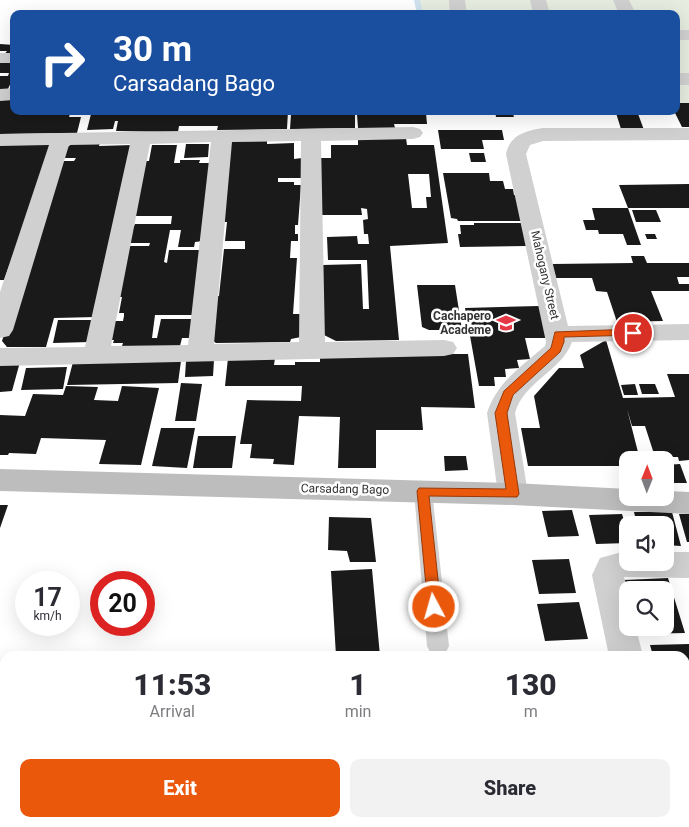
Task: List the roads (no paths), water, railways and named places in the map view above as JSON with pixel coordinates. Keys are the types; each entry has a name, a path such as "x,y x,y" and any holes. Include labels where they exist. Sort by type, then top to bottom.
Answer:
{"street":[{"name":"Mahogany Street","path":"513,494 501,413 503,404 508,393 556,350 559,342 516,154 516,147 533,135 576,125 689,133"},
{"path":"0,140 413,133"},
{"path":"311,135 312,350"},
{"path":"200,353 222,136"},
{"path":"96,355 141,138"},
{"path":"0,330 61,139"},
{"path":"558,334 689,332"},
{"path":"0,357 444,348"},
{"name":"Carsadang Bago","path":"0,480 513,494 689,503"},
{"path":"625,651 608,575 611,567 622,564 689,565"}],"lane":[{"path":"423,491 438,646"}],"waterway":[{"path":"417,0 419,10"}],"place":[{"name":"Cachapero Academe","path":"506,323"}]}
